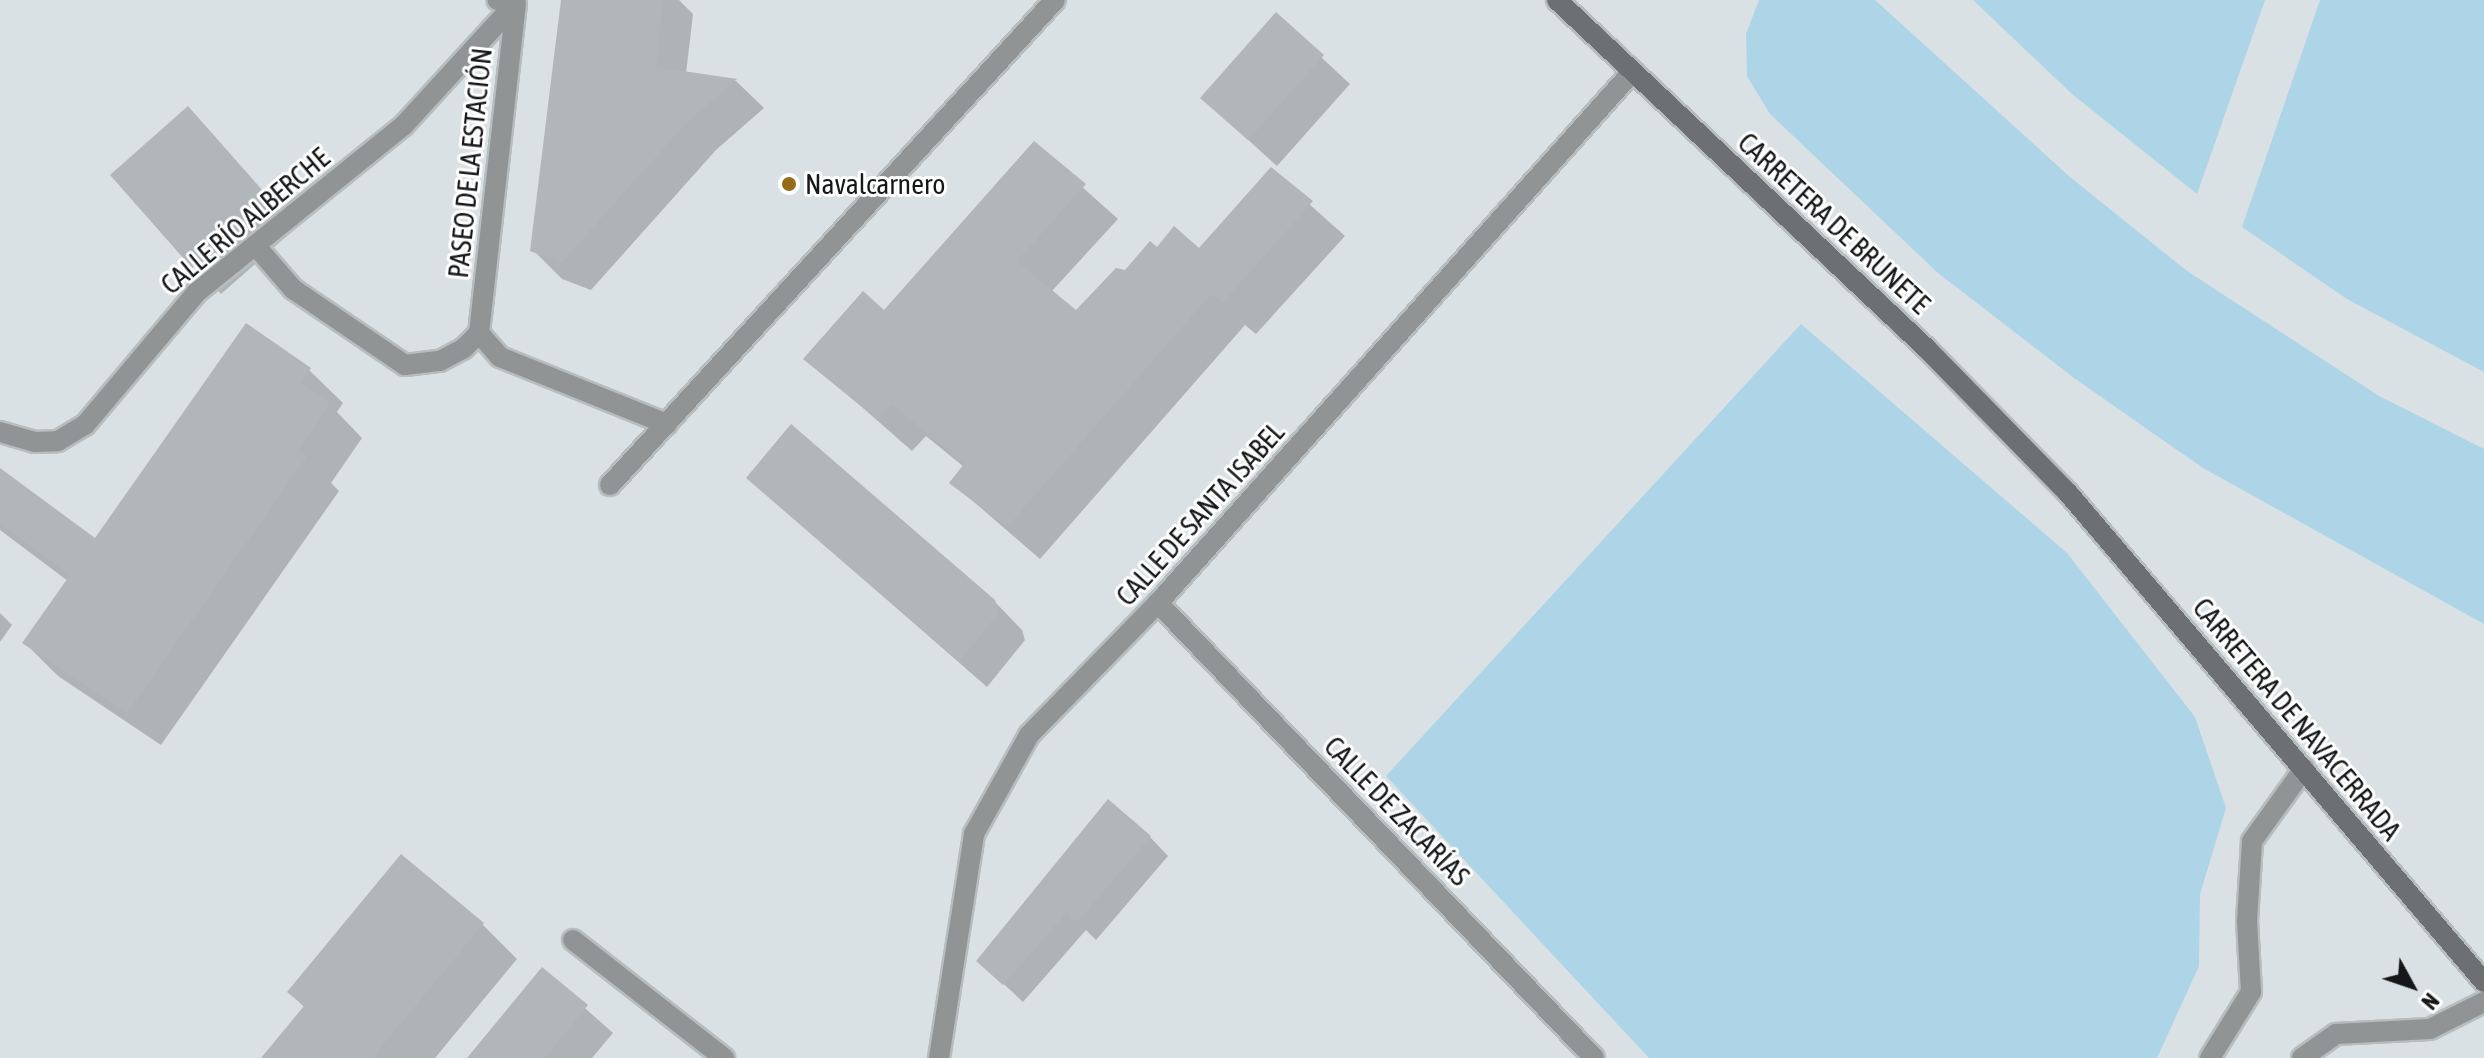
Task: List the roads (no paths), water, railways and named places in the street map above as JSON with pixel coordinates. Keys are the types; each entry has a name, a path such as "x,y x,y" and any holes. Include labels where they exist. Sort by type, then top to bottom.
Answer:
{"street":[{"path":"610,485 1055,0"},
{"name":"CARRETERA DE BRUNETE","path":"1557,0 1926,348 2068,493"},
{"name":"CALLE RÍO ALBERCHE","path":"0,432 34,442 58,441 85,425 196,293 404,125 510,1"},
{"name":"PASEO DE LA ESTACIÓN","path":"479,333 510,1"},
{"name":"CALLE DE SANTA ISABEL","path":"939,1058 974,834 1029,735 1158,603 1633,71"},
{"path":"255,245 293,289 405,365 440,361 463,349 479,333 500,357 667,424"},
{"name":"CARRETERA DE NAVACERRADA","path":"2068,493 2484,982"},
{"name":"CALLE DE ZACARÍAS","path":"1158,603 1594,1058"},
{"path":"2210,1058 2251,992 2247,921 2252,841 2304,769"},
{"path":"573,940 724,1058"},
{"path":"2302,1058 2336,1034 2430,1029 2484,1002"}],"place":[{"name":"Navalcarnero","path":"789,184"}]}
